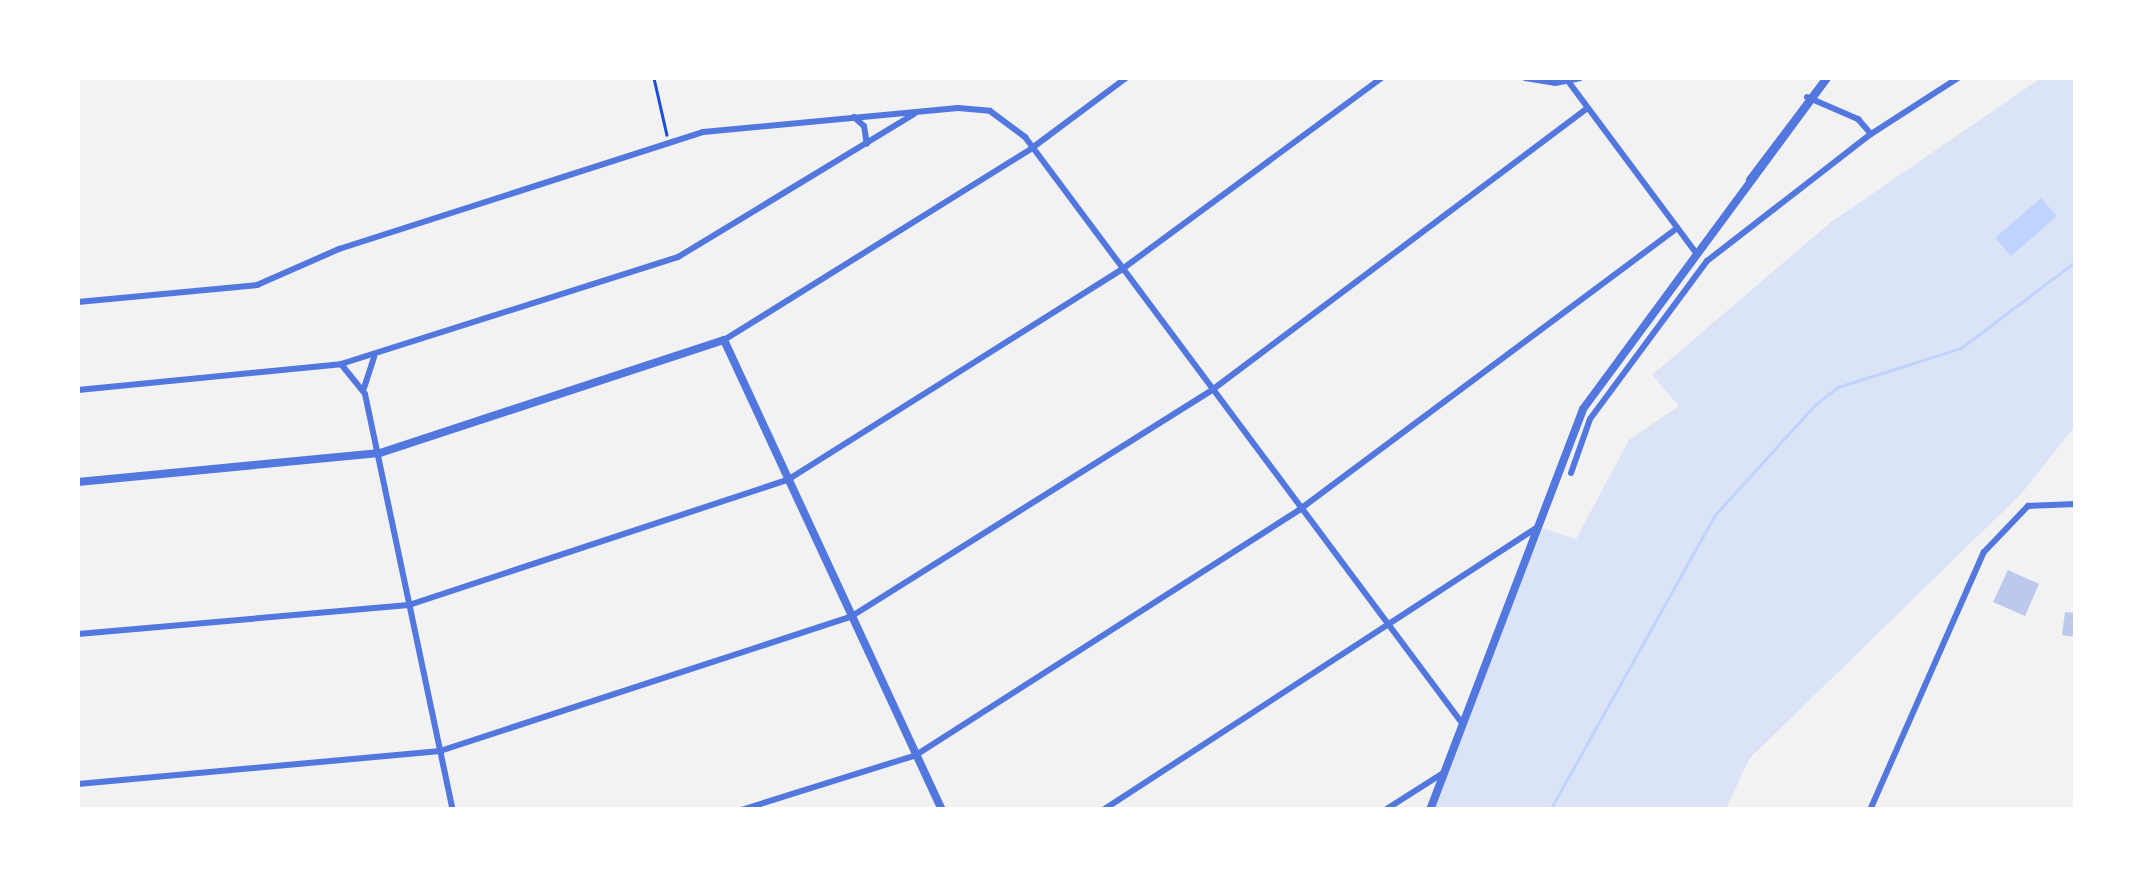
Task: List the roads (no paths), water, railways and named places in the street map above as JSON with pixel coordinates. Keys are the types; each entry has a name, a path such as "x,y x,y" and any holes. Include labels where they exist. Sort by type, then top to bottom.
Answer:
{"street":[{"path":"78,482 380,453 724,340 1032,148 1126,78"},
{"path":"78,634 409,604 788,479 1121,270 1380,78"},
{"path":"1526,78 1580,78"},
{"path":"1430,810 1583,409 1827,78"},
{"path":"1571,473 1590,419 1707,261 1872,134 1958,78"},
{"path":"1568,81 1697,254"},
{"path":"1810,99 1858,119 1872,134"},
{"path":"78,784 440,751 852,616 1212,390 1587,108"},
{"path":"78,302 257,285 339,249 722,128 854,116 990,111 1032,148 1462,723"},
{"path":"78,390 341,364 687,253 915,114"},
{"path":"854,116 864,126 867,145"},
{"path":"742,810 916,755 1299,510 1677,228"},
{"path":"724,340 942,810"},
{"path":"364,390 374,356"},
{"path":"341,364 364,390 380,453 453,810"},
{"path":"1870,810 1979,559 2028,506 2076,504"},
{"path":"1103,810 1390,628 1536,528"},
{"path":"1386,810 1444,772"}],"water":[{"path":"2041,198 2057,216 2011,256 1995,238"}],"waterway":[{"path":"1550,810 1714,516 1816,404 1838,387 1961,348 2076,261"}]}
